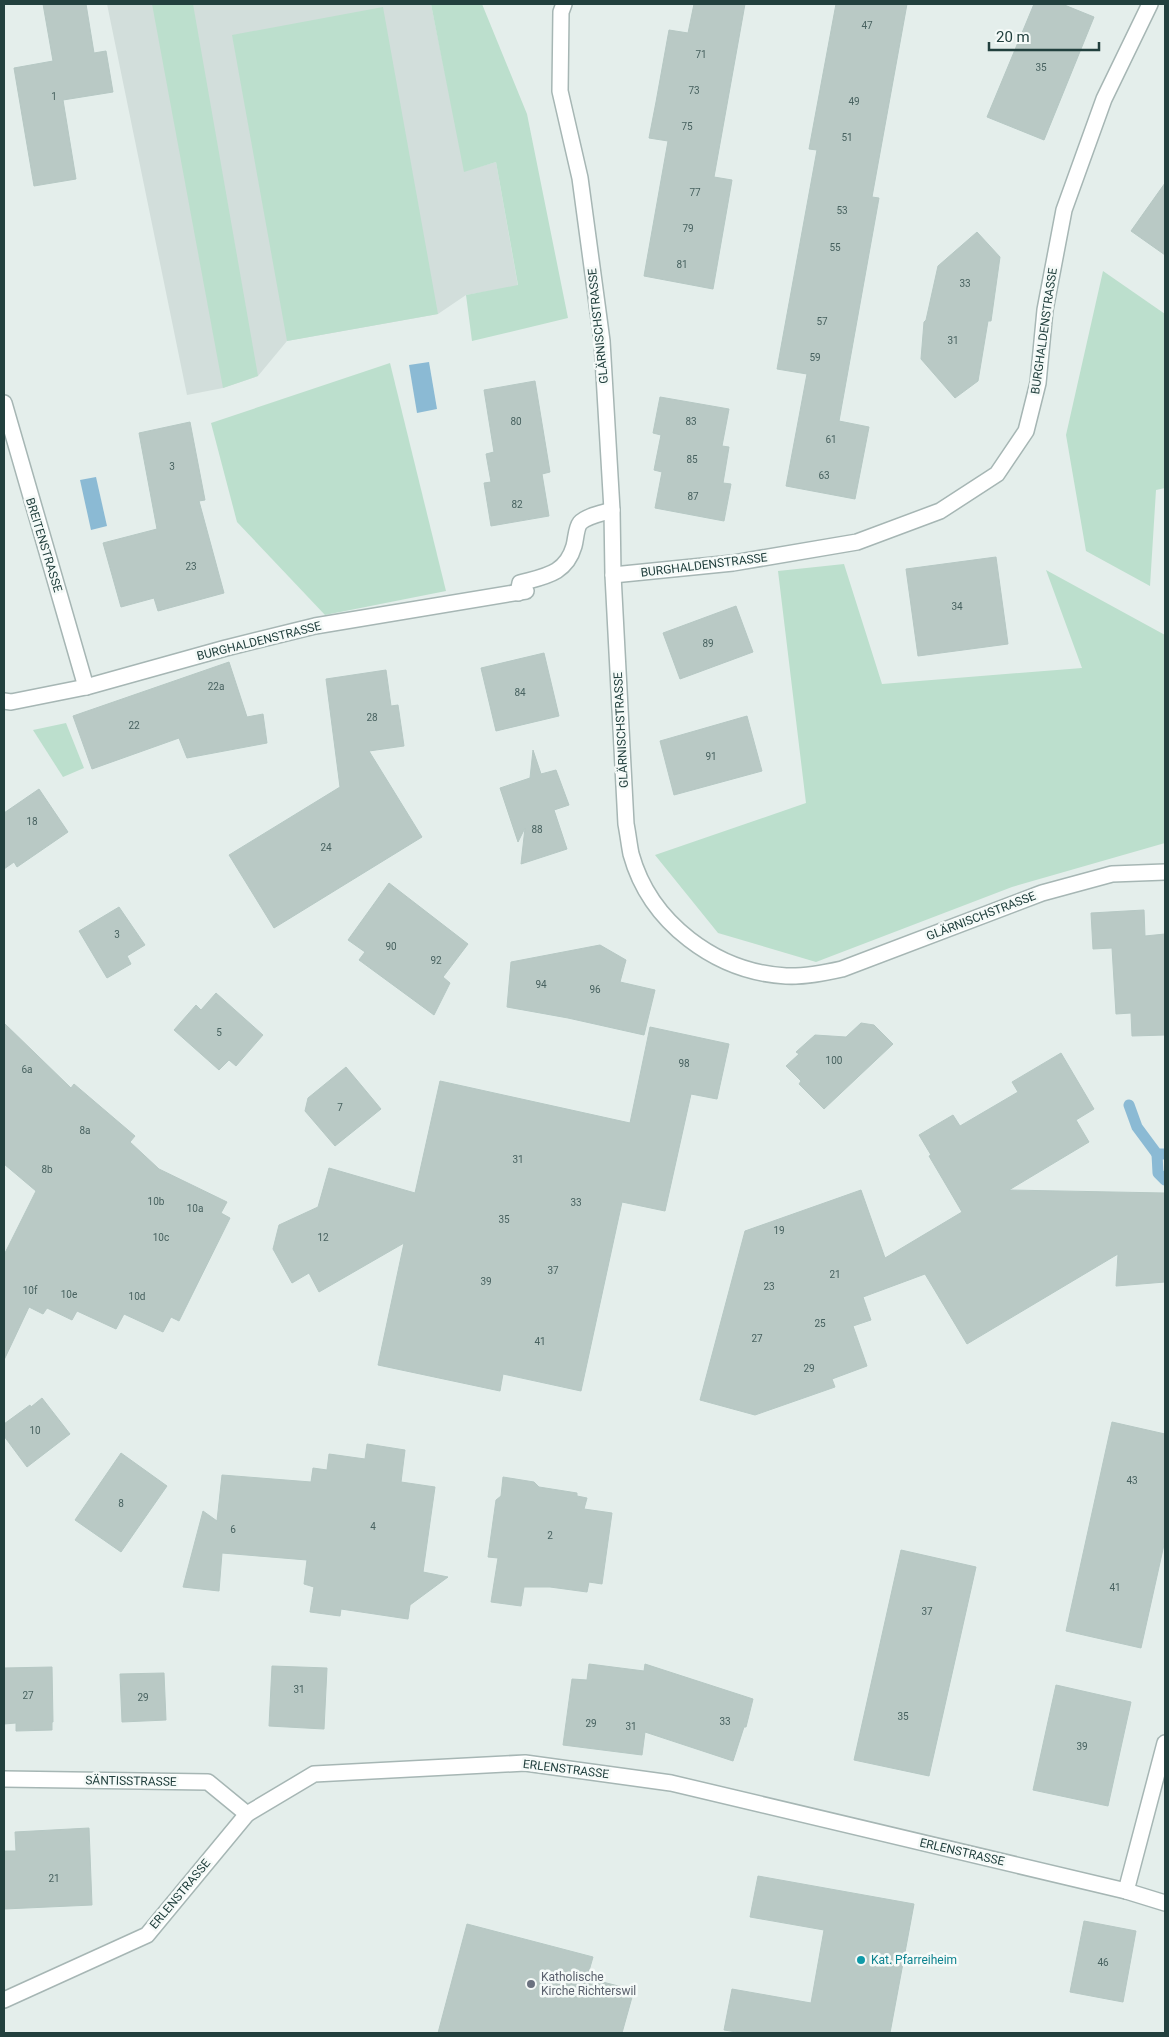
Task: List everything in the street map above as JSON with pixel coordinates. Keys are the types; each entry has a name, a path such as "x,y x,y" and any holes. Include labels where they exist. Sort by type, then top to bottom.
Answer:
{"street":[{"name":"GLÄRNISCHSTRASSE","path":"564,4 561,12 560,91 580,178 602,341 612,510 613,575 626,824 631,855 644,885 659,909 678,930 701,948 717,958 740,968 766,974 787,976 813,975 842,969 1042,893 1112,874 1165,872"},
{"name":"BURGHALDENSTRASSE","path":"613,575 732,563 857,542 940,510 998,474 1026,431 1038,383 1045,310 1064,210 1104,99 1150,4"},
{"name":"BREITENSTRASSE","path":"4,403 86,687"},
{"name":"BURGHALDENSTRASSE","path":"4,701 11,702 86,687 226,648 315,626 522,592 520,583 554,574 566,563 572,552 578,525 583,520 612,510"},
{"path":"1126,1891 1165,1743"},
{"name":"ERLENSTRASSE","path":"4,2000 147,1935 247,1814 314,1774 525,1763 670,1783 1126,1891 1165,1903"},
{"name":"SÄNTISSTRASSE","path":"4,1780 208,1782 247,1814"}],"shaded area":[{"path":"107,4 431,4 465,171 496,162 518,286 466,295 438,314 287,341 258,376 223,388 187,395"}],"green space":[{"path":"152,4 193,4 258,376 223,388"},
{"path":"431,4 482,4 527,114 568,318 472,341 466,295 518,285 496,162 464,172"},
{"path":"383,7 438,314 287,341 232,35"},
{"path":"1103,271 1165,314 1165,488 1156,490 1150,586 1086,551 1066,435"},
{"path":"390,363 446,591 325,615 237,522 211,423"},
{"path":"844,564 882,684 1082,668 1046,570 1165,635 1165,843 1012,887 816,962 718,933 655,855 806,803 778,571"},
{"path":"66,723 84,768 63,777 33,730"}],"water":[{"path":"429,362 437,409 417,413 409,365"},
{"path":"96,477 107,526 91,530 80,480"}],"building":[{"path":"43,4 86,4 94,53 106,51 113,92 63,100 76,179 34,186 14,68 53,61"},
{"path":"694,4 745,4 714,177 732,180 713,289 644,276 668,141 649,138 669,30 688,33"},
{"path":"836,4 907,4 872,197 879,198 839,421 869,427 855,499 786,486 807,374 777,369 817,150 809,149"},
{"path":"1034,4 1062,4 1094,17 1044,140 987,117"},
{"path":"1165,183 1165,255 1131,231"},
{"path":"977,232 1000,257 991,321 988,321 978,381 955,398 921,359 924,322 938,266"},
{"path":"535,381 550,472 542,474 549,516 491,526 484,483 491,482 486,454 494,452 484,390"},
{"path":"660,397 729,409 722,446 729,447 723,483 731,484 724,521 655,508 662,472 654,470 661,435 653,433"},
{"path":"190,422 205,500 199,501 224,593 158,611 154,598 121,607 103,543 157,529 139,433"},
{"path":"996,557 1008,644 918,656 906,569"},
{"path":"736,606 753,652 680,679 663,633"},
{"path":"544,653 559,716 496,731 481,668"},
{"path":"229,662 247,717 263,714 267,743 187,758 179,738 92,769 73,716"},
{"path":"386,670 391,706 398,705 404,746 369,751 422,837 274,928 229,855 340,787 326,679"},
{"path":"747,716 762,771 674,795 660,741"},
{"path":"533,750 541,774 556,770 569,805 554,810 567,849 521,864 525,828 518,842 500,788 530,778"},
{"path":"39,789 68,832 17,867 14,862 4,869 4,813"},
{"path":"389,883 468,944 443,977 450,983 434,1015 359,960 365,952 348,940"},
{"path":"119,907 145,945 127,956 131,964 107,978 79,931"},
{"path":"1144,910 1145,936 1165,934 1165,1035 1132,1036 1131,1013 1116,1014 1112,948 1093,949 1091,913"},
{"path":"600,945 626,960 620,982 655,990 644,1035 507,1007 511,962"},
{"path":"216,993 263,1035 236,1066 229,1060 219,1070 174,1030 196,1005 201,1010"},
{"path":"4,1023 71,1088 74,1084 135,1136 130,1142 159,1169 227,1202 221,1213 230,1218 179,1321 171,1317 163,1332 124,1314 116,1329 77,1311 72,1320 47,1308 43,1314 29,1307 4,1360 4,1255 36,1191 4,1164"},
{"path":"861,1023 874,1025 893,1044 824,1109 799,1084 801,1081 786,1066 799,1054 796,1052 815,1035 846,1037"},
{"path":"650,1027 729,1044 717,1099 691,1094 665,1211 622,1202 581,1391 503,1374 500,1391 378,1365 404,1243 319,1292 309,1273 292,1283 273,1249 279,1225 318,1207 329,1168 415,1193 440,1081 630,1123"},
{"path":"1061,1053 1094,1109 1076,1120 1089,1142 1009,1190 1165,1193 1165,1282 1116,1286 1118,1254 967,1344 925,1274 863,1297 871,1320 853,1326 867,1366 832,1379 835,1387 755,1415 700,1400 745,1231 861,1190 885,1258 962,1212 929,1156 931,1155 919,1135 953,1115 960,1126 1018,1092 1012,1082"},
{"path":"346,1067 381,1109 335,1146 305,1111 308,1098"},
{"path":"42,1398 70,1434 27,1467 4,1436 4,1424"},
{"path":"1112,1422 1165,1434 1165,1540 1141,1648 1066,1631"},
{"path":"367,1444 405,1450 401,1482 435,1487 423,1572 448,1577 410,1605 408,1619 341,1609 340,1616 310,1612 314,1587 304,1584 307,1560 222,1553 219,1591 183,1587 203,1511 217,1521 222,1475 311,1482 313,1468 327,1470 329,1454 365,1459"},
{"path":"121,1453 167,1486 121,1552 75,1520"},
{"path":"503,1477 534,1482 539,1487 577,1493 577,1496 587,1498 584,1509 612,1513 602,1584 589,1582 587,1592 550,1587 524,1587 521,1606 491,1602 498,1558 488,1557 496,1500 501,1496"},
{"path":"901,1550 976,1567 929,1776 854,1760"},
{"path":"589,1664 644,1671 645,1664 753,1699 746,1727 744,1727 733,1761 645,1732 642,1755 563,1745 572,1679 587,1680"},
{"path":"272,1666 327,1668 324,1729 269,1726"},
{"path":"52,1667 52,1730 16,1731 16,1723 4,1724 4,1668"},
{"path":"164,1673 166,1720 122,1722 120,1674"},
{"path":"1056,1685 1131,1702 1108,1806 1033,1790"},
{"path":"89,1828 92,1905 4,1909 4,1851 16,1851 15,1832"},
{"name":"Kat. Pfarreiheim","path":"758,1876 914,1904 890,2033 743,2033 724,2030 732,1989 811,2003 824,1930 750,1917"},
{"path":"1084,1921 1136,1931 1123,2002 1070,1992"},
{"name":"Katholische Kirche Richterswil","path":"467,1924 593,1957 587,1978 634,1990 622,2033 438,2033"}],"waterway":[{"path":"1129,1105 1137,1127 1157,1154 1165,1154"},
{"path":"1157,1154 1158,1173 1165,1180"}],"place":[{"name":"Kat. Pfarreiheim","path":"861,1960"},
{"name":"Katholische Kirche Richterswil","path":"531,1984"}]}
